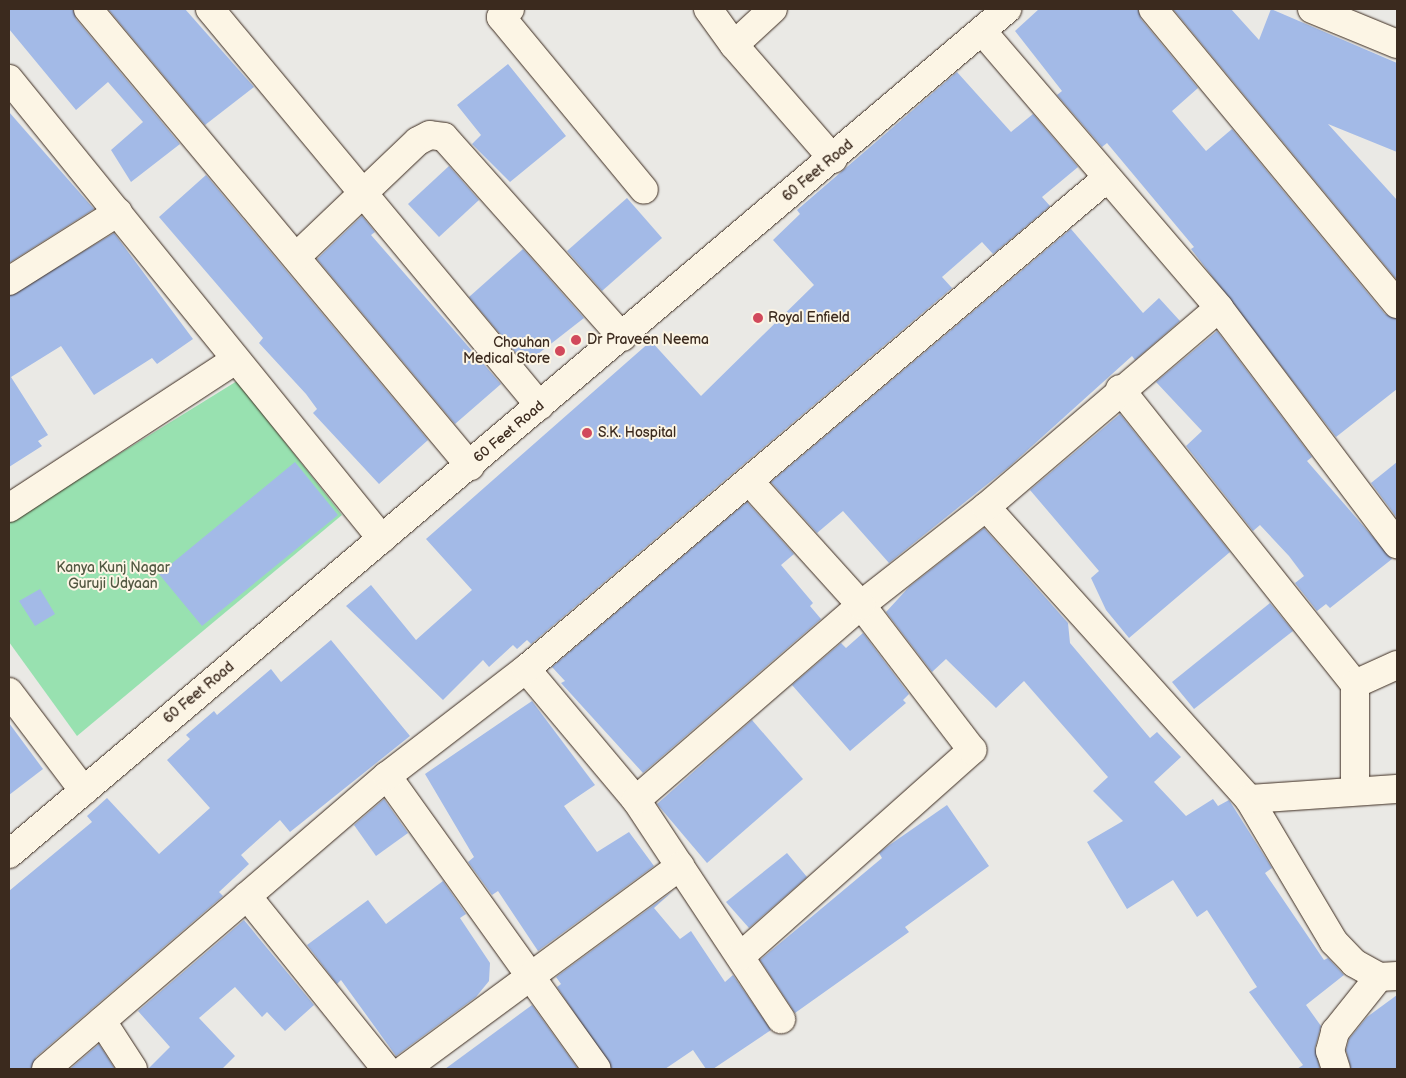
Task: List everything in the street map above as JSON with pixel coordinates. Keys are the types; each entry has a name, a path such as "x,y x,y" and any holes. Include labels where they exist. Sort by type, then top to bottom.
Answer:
{"street":[{"path":"88,9 470,466"},
{"path":"210,9 540,406"},
{"path":"510,9 501,17 644,190"},
{"path":"708,9 734,45 833,158"},
{"path":"734,45 773,9"},
{"name":"60 Feet Road","path":"9,854 622,338 1007,9"},
{"path":"1153,9 1397,304"},
{"path":"1312,9 1397,44"},
{"path":"982,31 1219,308 1397,544"},
{"path":"9,79 118,212 234,361 382,539"},
{"path":"296,257 362,192 418,141 430,135 444,137 622,338"},
{"path":"46,1069 387,776 526,669 1107,178"},
{"path":"9,281 118,212"},
{"path":"636,800 861,605 986,507 1120,389 1219,308"},
{"path":"9,508 234,361"},
{"path":"1120,389 1355,684 1355,791"},
{"path":"741,956 972,750 861,605 749,481"},
{"path":"986,507 1249,799 1334,942 1354,963 1388,976 1335,1032 1330,1051 1336,1069"},
{"path":"1355,684 1397,665"},
{"path":"526,669 636,800 781,1019"},
{"path":"9,692 84,790"},
{"path":"387,776 597,1069"},
{"path":"1249,799 1397,789"},
{"path":"420,1065 531,975 680,866"},
{"path":"247,896 386,1069"},
{"path":"102,1021 133,1069"}],"green space":[{"name":"Kanya Kunj Nagar Guruji Udyaan","path":"237,381 342,515 77,736 9,642 9,522"}],"building":[{"path":"9,9 73,9 76,19 180,144 131,182 111,150 143,122 108,82 76,110 9,29"},
{"path":"108,9 185,9 254,87 205,125"},
{"path":"1039,9 1138,9 1141,19 1198,88 1172,111 1206,151 1232,129 1385,314 1397,319 1397,389 1336,437 1191,249 1194,247 1107,143 1102,147 1057,95 1062,91 1015,31"},
{"path":"1173,9 1231,9 1259,40 1271,9 1397,63 1397,152 1328,124 1397,200 1397,280"},
{"path":"508,64 566,136 510,182 472,144 481,135 457,105"},
{"path":"957,72 1011,132 1033,114 1078,167 1042,197 1050,206 993,254 982,242 942,277 952,288 531,644 527,640 517,649 513,645 489,667 483,660 443,700 346,606 371,585 416,640 472,590 426,539 651,341 701,396 814,285 773,240 800,214 797,210"},
{"path":"9,112 94,209 9,263"},
{"path":"449,166 479,200 439,237 408,204"},
{"path":"206,175 428,440 379,484 313,413 317,409 306,394 259,343 263,338 159,217"},
{"path":"627,198 662,238 602,291 567,251"},
{"path":"362,216 375,232 371,235 501,384 455,424 317,259"},
{"path":"1071,229 1143,313 1159,298 1180,321 1135,360 1132,356 1010,466 889,563 843,511 817,533 771,482"},
{"path":"114,233 193,339 157,364 152,358 94,395 61,346 11,377 48,435 38,441 42,446 9,467 9,296"},
{"path":"523,249 584,318 525,364 469,297"},
{"path":"1217,331 1312,457 1307,461 1392,559 1330,608 1326,604 1317,611 1295,583 1304,576 1289,556 1260,525 1253,531 1186,446 1202,431 1156,382"},
{"path":"1120,414 1230,552 1129,638 1106,610 1091,578 1099,571 1030,490"},
{"path":"295,462 338,515 202,626 159,574"},
{"path":"1397,462 1397,518 1371,483"},
{"path":"747,502 794,554 781,565 813,603 810,606 821,619 643,773 561,683 565,681 552,667"},
{"path":"984,528 1068,623 1070,643 1150,738 1157,732 1181,757 1154,782 1186,816 1213,799 1218,806 1229,800 1272,868 1265,873 1324,960 1328,958 1344,975 1306,1005 1321,1026 1315,1048 1320,1069 1297,1069 1303,1065 1249,992 1257,987 1207,910 1197,917 1173,880 1127,909 1087,842 1123,821 1093,791 1108,777 1024,681 996,708 946,659 932,672 886,612 909,587"},
{"path":"40,589 55,614 35,626 19,601"},
{"path":"1270,603 1293,631 1194,709 1172,682"},
{"path":"863,633 909,694 903,700 906,703 850,751 792,685 841,643 846,648"},
{"path":"331,640 410,736 290,832 280,820 241,855 249,864 219,892 223,896 36,1057 31,1069 9,1069 9,891 92,822 87,816 107,798 159,854 210,808 167,760 190,739 186,735 214,711 217,715 271,669 281,682"},
{"path":"532,701 595,785 564,806 597,852 629,832 654,866 538,951 498,891 492,895 468,862 474,857 425,774"},
{"path":"752,720 803,779 707,863 657,804"},
{"path":"9,723 43,769 9,795"},
{"path":"384,799 408,833 376,856 354,825"},
{"path":"947,805 989,866 905,927 909,932 795,1013 760,960 882,858 879,853"},
{"path":"787,853 807,877 749,928 726,902"},
{"path":"443,881 466,914 460,918 490,963 489,981 476,997 396,1056 341,980 337,984 307,945 368,900 386,924"},
{"path":"673,891 654,908 680,939 691,931 725,982 733,975 771,1030 713,1069 706,1069 693,1050 665,1069 612,1069 557,987 561,984 556,977"},
{"path":"244,920 314,1005 285,1031 267,1012 262,1017 235,987 199,1018 235,1056 222,1069 148,1069 170,1047 138,1011"},
{"path":"1397,995 1397,1069 1351,1069 1346,1050 1349,1039 1367,1017"},
{"path":"532,1005 578,1069 445,1069"},
{"path":"99,1044 115,1069 70,1069"}],"place":[{"name":"Royal Enfield","path":"758,318"},
{"name":"Dr Praveen Neema","path":"576,340"},
{"name":"Chouhan Medical Store","path":"560,351"},
{"name":"S.K. Hospital","path":"587,433"}]}
